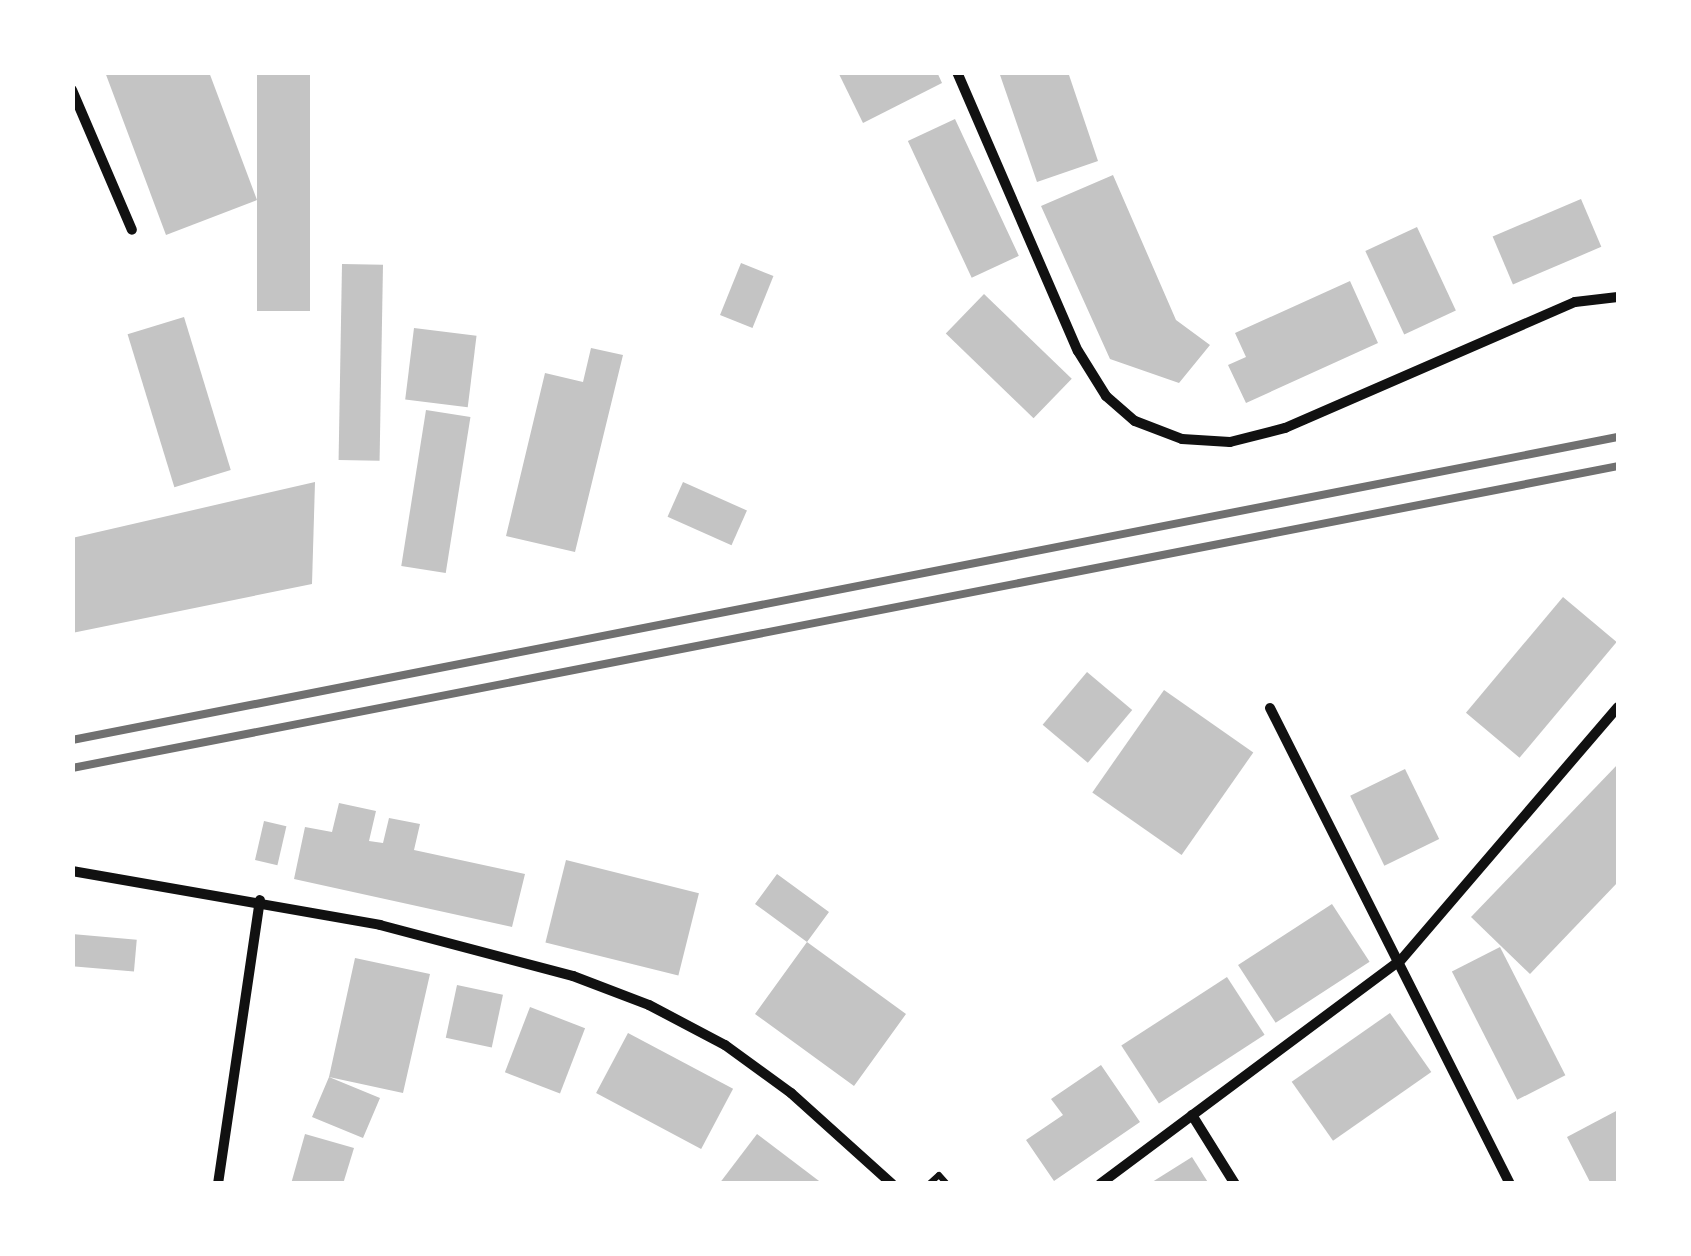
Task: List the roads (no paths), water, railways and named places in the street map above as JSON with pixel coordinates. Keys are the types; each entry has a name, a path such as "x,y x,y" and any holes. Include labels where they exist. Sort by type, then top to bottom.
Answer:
{"street":[{"path":"957,72 1078,350 1106,396 1135,421 1182,440 1230,442 1285,428 1575,302 1618,297"},
{"path":"72,90 132,230"},
{"path":"1100,1184 1401,960 1618,707"},
{"path":"1270,708 1401,960 1510,1184"},
{"path":"72,871 260,900 574,976 649,1005 725,1045 791,1093 892,1184"},
{"path":"218,1184 260,900"},
{"path":"1192,1115 1235,1184"}],"railway":[{"path":"72,740 1618,437"},
{"path":"72,768 1618,466"}]}
